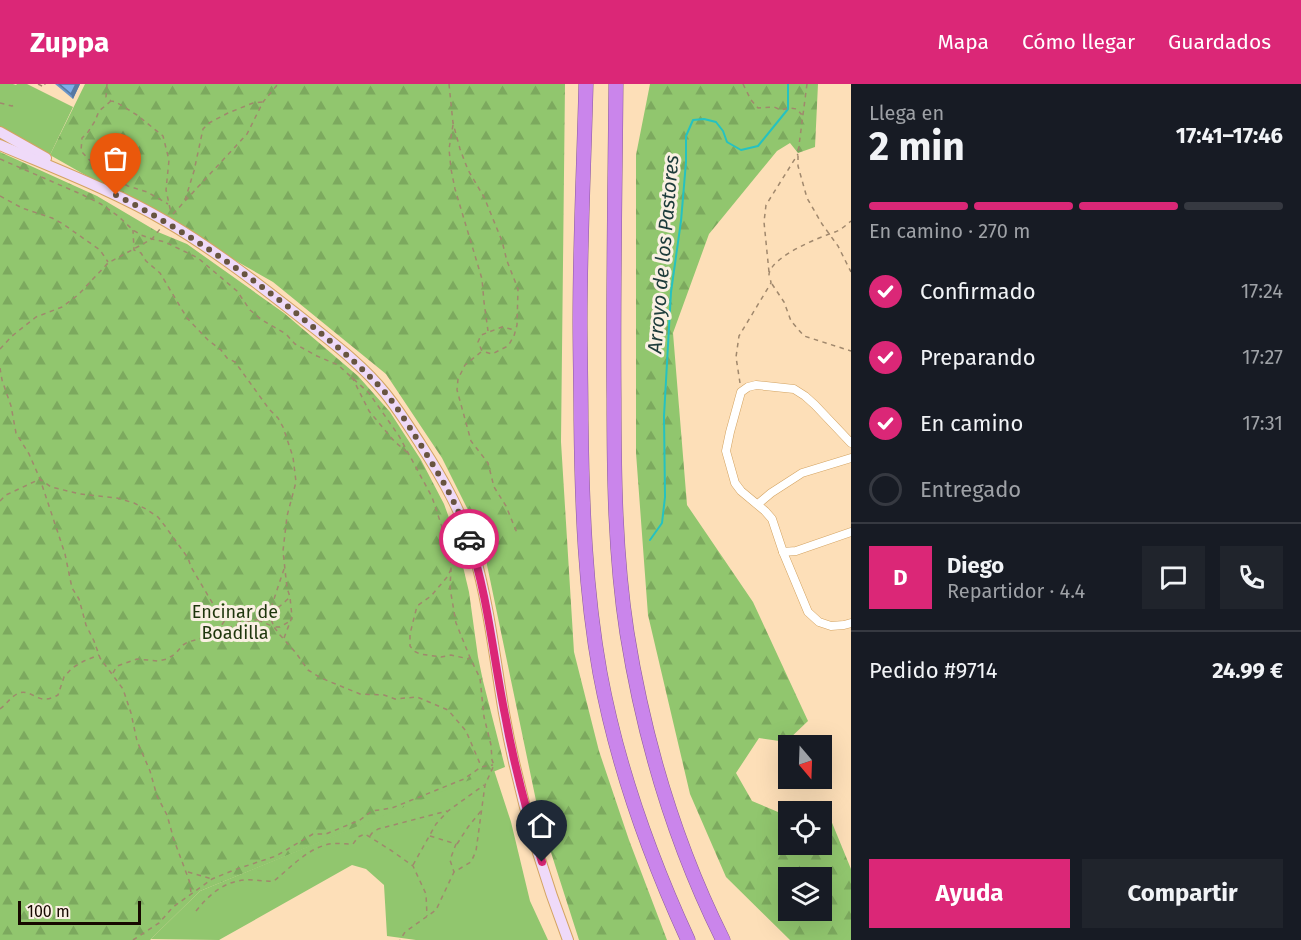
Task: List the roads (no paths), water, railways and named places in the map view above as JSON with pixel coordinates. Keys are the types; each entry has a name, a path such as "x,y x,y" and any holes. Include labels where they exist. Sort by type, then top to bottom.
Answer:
{"highway":[{"path":"586,84 580,318 586,570 600,673 618,753 673,908 688,940"},
{"path":"616,84 613,322 614,503 619,570 627,633 643,714 665,797 698,884 723,940"},
{"path":"627,783 635,827 678,940"}],"street":[{"path":"0,132 55,163 71,175"},
{"path":"0,145 105,190 167,222 233,265 277,298 355,361 385,393 444,483 467,531 475,555 485,602 514,762 530,825 568,940"},
{"path":"851,443 815,405 794,389 756,385 748,387 741,393 726,451 735,483 772,519 808,612 819,622 831,626 851,623"},
{"path":"758,504 802,473 851,458"},
{"path":"783,552 796,551 851,532"}],"waterway":[{"name":"Arroyo de los Pastores","path":"650,540 662,523 665,497 664,416 671,292 681,221 686,136 693,120 704,119 716,122 727,142 741,150 758,146 788,109 788,84"}],"park label":[{"name":"Encinar de Boadilla","path":"235,622"}]}
